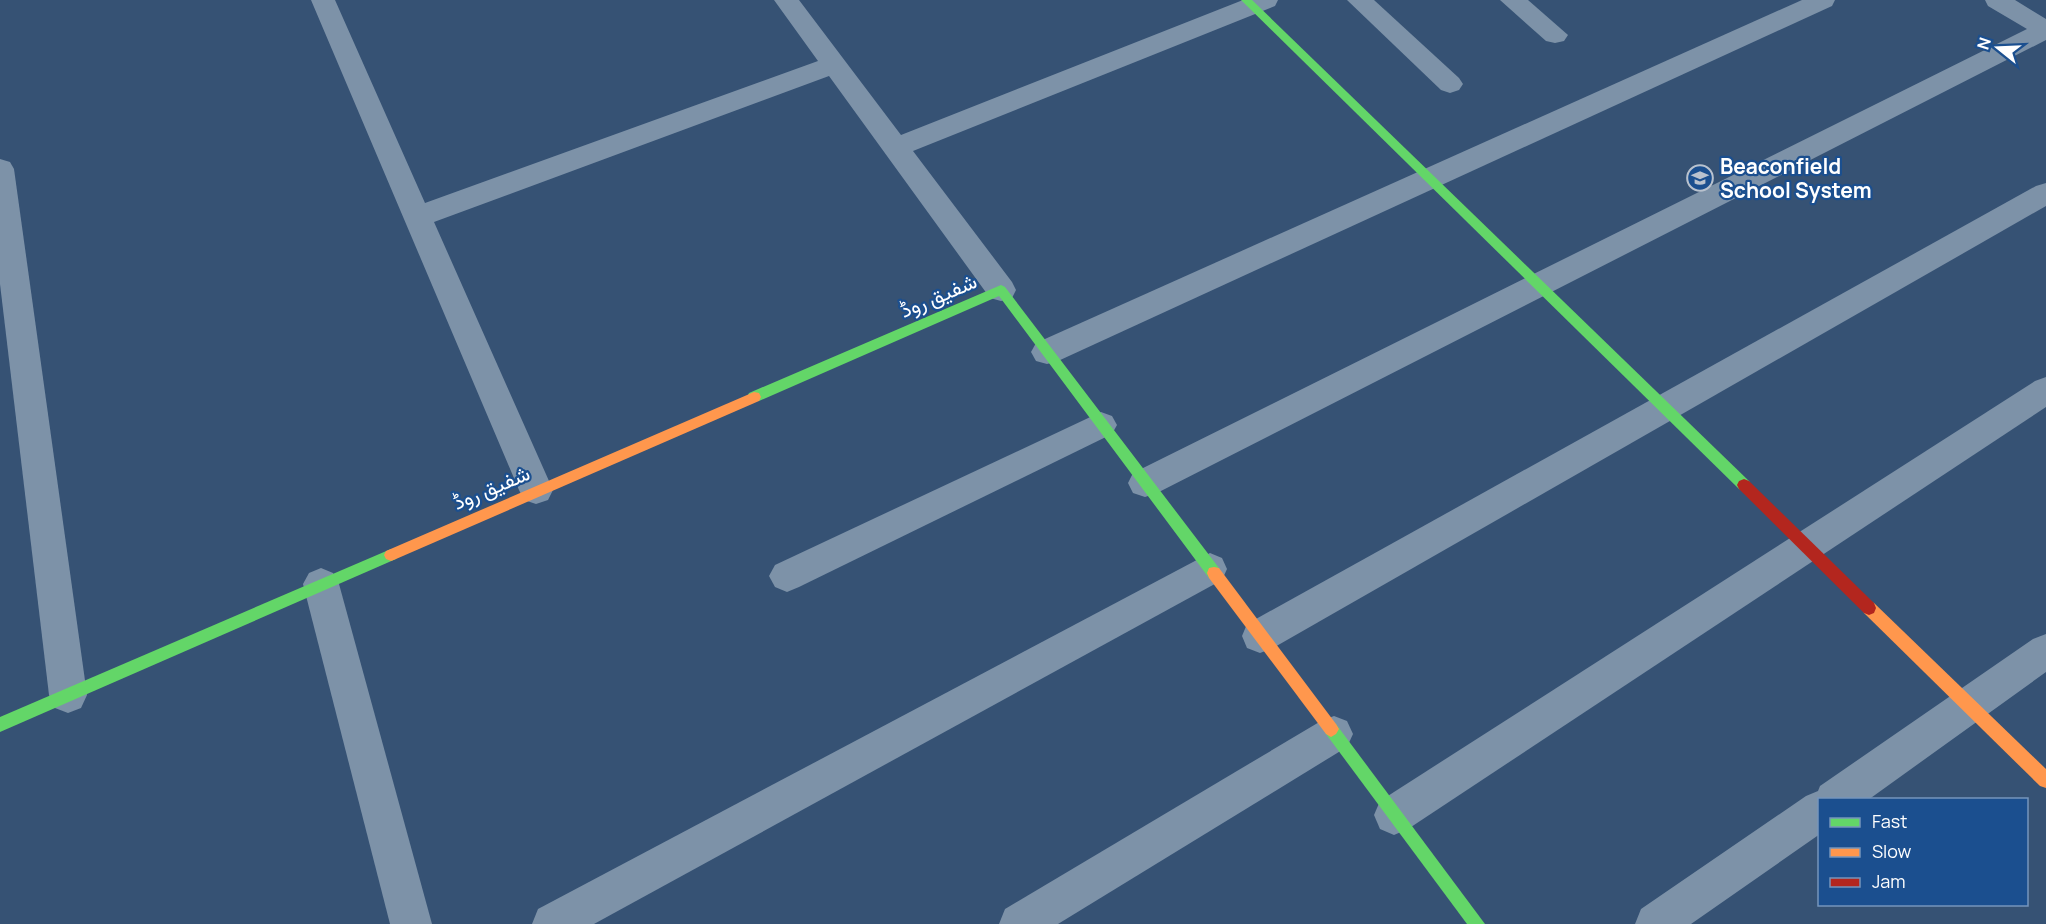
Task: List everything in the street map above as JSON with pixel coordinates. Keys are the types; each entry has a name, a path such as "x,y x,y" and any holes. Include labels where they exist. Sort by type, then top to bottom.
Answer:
{"street":[{"path":"786,0 1477,924"},
{"path":"1359,0 1450,84"},
{"path":"1512,0 1555,35"},
{"path":"1047,352 1823,0"},
{"path":"1997,0 2046,30"},
{"path":"330,2 417,216 536,490"},
{"path":"895,148 1255,2 1429,179 2046,780"},
{"path":"1145,483 2046,30"},
{"path":"417,216 833,64"},
{"path":"0,169 68,695"},
{"path":"1260,636 2046,193"},
{"name":"شفیق روڈ","path":"0,725 536,490 1001,290"},
{"path":"1395,814 2046,390"},
{"path":"787,576 1101,424"},
{"path":"553,924 1210,569"},
{"path":"321,584 411,924"},
{"path":"1837,798 2046,651"},
{"path":"1020,924 1334,734"},
{"path":"1656,924 1818,811"}],"traffic: fast":[{"path":"1246,0 1744,485"},
{"path":"754,397 1001,290 1214,573"},
{"path":"0,725 391,555"},
{"path":"1331,729 1477,924"}],"traffic: slow":[{"path":"391,555 754,397"},
{"path":"1214,573 1331,729"},
{"path":"1869,608 2046,780"}],"traffic: jam":[{"path":"1744,485 1869,608"}],"place":[{"name":"Beaconfield School System","path":"1700,178"}]}
